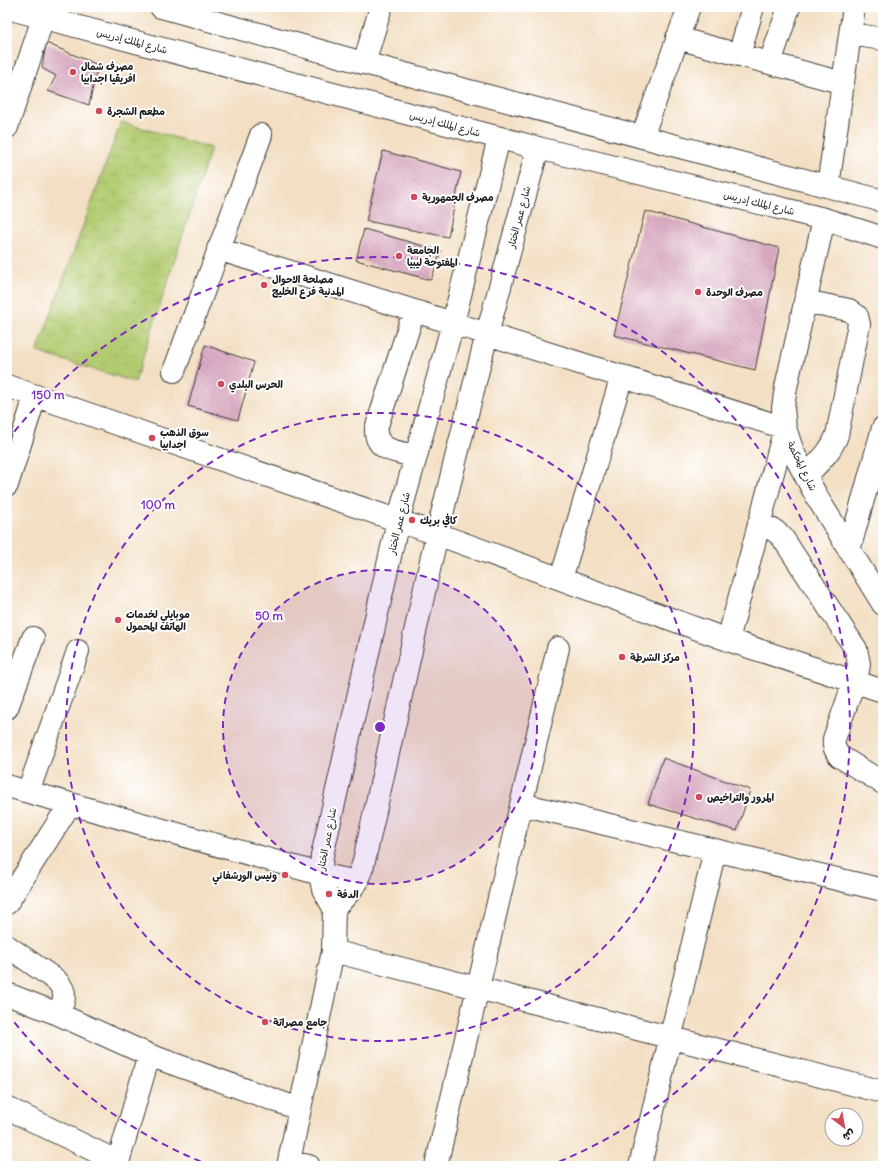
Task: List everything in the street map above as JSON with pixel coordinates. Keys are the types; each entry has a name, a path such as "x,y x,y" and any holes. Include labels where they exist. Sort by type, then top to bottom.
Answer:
{"main road":[{"path":"161,7 364,63 883,201"},
{"path":"364,63 381,7"},
{"path":"642,137 689,7"},
{"path":"739,55 753,7"},
{"path":"770,63 789,7"},
{"path":"828,186 854,7"},
{"name":"شارع الملك إدريس","path":"7,8 499,138 824,219 883,238"},
{"path":"7,127 43,18"},
{"path":"850,34 883,39"},
{"path":"677,38 843,83"},
{"path":"174,371 261,134"},
{"name":"شارع عمر الختار","path":"499,138 454,323 398,521 322,856 320,874 323,889 334,908 347,896 357,882 363,865 437,534 487,334 538,148"},
{"name":"شارع المحكمة","path":"824,219 786,387 783,408 784,428 793,452 818,499 883,604"},
{"path":"218,249 784,428 728,640"},
{"path":"805,300 849,310 857,316 859,324 835,443 830,452 806,476"},
{"path":"414,311 376,430 376,435 381,445 386,448 416,456"},
{"path":"560,579 622,376"},
{"path":"7,386 35,397 437,534 728,640 883,691"},
{"path":"7,486 35,397"},
{"path":"849,550 883,428"},
{"path":"759,523 775,531 782,537 856,649 859,664 855,682 833,745 839,756 883,783"},
{"path":"7,708 33,638"},
{"path":"436,1166 558,648"},
{"path":"78,651 17,789 320,874 357,882"},
{"path":"7,903 70,804"},
{"path":"521,804 883,890"},
{"path":"640,1166 715,850"},
{"path":"295,1165 299,1109 333,951 334,908"},
{"path":"7,946 61,985 64,992 64,1003 58,1014"},
{"path":"333,951 883,1092"},
{"path":"7,994 58,1014 149,1055 299,1109"},
{"path":"7,1108 117,1164 149,1055"}],"green space":[{"path":"121,122 211,148 135,382 37,352"}],"building":[{"name":"مصرف شمال افريقيا اجدابيا","path":"46,43 98,65 89,105 48,91 56,76 42,68"},
{"name":"مصرف الجمهورية","path":"383,151 461,172 448,237 366,221"},
{"name":"مصرف الوحدة","path":"645,211 779,248 755,370 614,335"},
{"path":"364,229 441,251 431,280 356,260"},
{"name":"الحرس البلدي","path":"205,345 254,362 238,420 188,406"},
{"name":"المرور والتراخيص","path":"663,758 750,790 737,831 648,804"}],"place":[{"name":"مصرف شمال افريقيا اجدابيا","path":"73,72"},
{"name":"مطعم الشجرة","path":"99,111"},
{"name":"مصرف الجمهورية","path":"414,197"},
{"name":"الجامعة المفتوحة ليبيا","path":"399,256"},
{"name":"مصلحة الاحوال المدنية فرع الخليج","path":"264,285"},
{"name":"مصرف الوحدة","path":"698,292"},
{"name":"الحرس البلدي","path":"221,384"},
{"name":"سوق الذهب اجدابيا","path":"152,438"},
{"name":"كافي بريك","path":"412,520"},
{"name":"موبايلي لخدمات الهاتف المحمول","path":"118,620"},
{"name":"مركز الشرطة","path":"622,657"},
{"name":"المرور والتراخيص","path":"699,797"},
{"name":"ونيس الورشفاني","path":"285,875"},
{"name":"الدفة","path":"329,894"},
{"name":"جامع مصراتة","path":"265,1022"}]}
